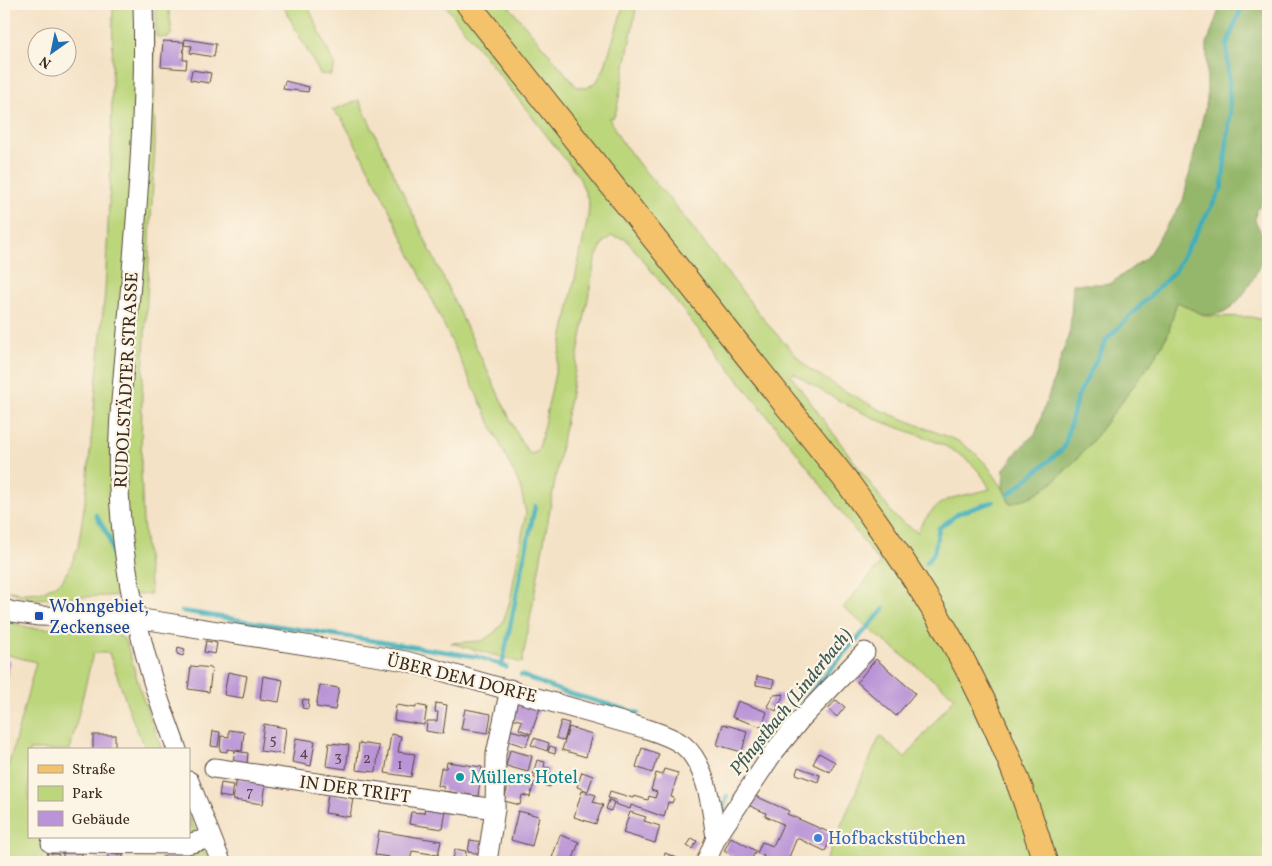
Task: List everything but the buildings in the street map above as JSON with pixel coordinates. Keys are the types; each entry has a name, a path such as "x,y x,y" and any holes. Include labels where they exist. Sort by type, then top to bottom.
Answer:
{"main road":[{"path":"468,4 877,522 931,605 979,692 1027,805 1046,862"}],"street":[{"name":"RUDOLSTÄDTER STRASSE","path":"143,4 141,139 118,461 119,490 124,540 136,618 153,680 176,748"},
{"name":"ÜBER DEM DORFE","path":"4,609 39,616 136,618 406,661 647,729 668,736 682,745 694,757 701,770 716,838"},
{"path":"706,862 716,838 773,753 800,720 865,652"},
{"path":"488,862 495,809 496,754 510,689"},
{"name":"IN DER TRIFT","path":"214,768 495,809"},
{"path":"190,784 221,862"},
{"path":"51,843 187,844 211,838"}],"green space":[{"path":"113,4 153,4 155,144 142,394 141,467 143,522 151,594 32,599 9,591 25,593 42,592 62,581 78,547 86,495 105,291 111,159"},
{"path":"156,4 168,4 172,33 169,37 160,38 156,36"},
{"path":"282,4 307,4 335,66 331,75 320,74"},
{"path":"444,4 507,4 577,87 587,88 597,81 604,69 624,4 637,4 617,108 614,117 609,118 620,139 642,168 673,203 769,326 808,368 880,410 958,441 987,465 1003,488 1010,504 1050,485 1093,440 1153,360 1168,334 1177,301 1206,316 1251,317 1268,321 1268,862 825,862 880,736 905,758 955,697 843,608 880,564 804,462 626,239 611,236 603,243 595,260 522,663 451,643 482,641 495,632 503,622 510,601 526,513 520,486 380,190 342,119 332,110 359,100 521,442 530,454 537,452 540,444 588,217 589,202 579,177","holes":["794,373 867,415 933,440 959,454 980,473 990,489 956,497 940,504 925,519 917,532 895,517 791,376"]},
{"path":"1221,4 1268,4 1268,187 1265,199 1256,210 1255,221 1267,244 1254,277 1239,299 1230,308 1220,313 1205,315 1177,302 1168,334 1153,360 1093,440 1050,485 1030,497 1010,504 1003,488 1004,469 1020,448 1036,433 1070,331 1073,284 1110,284 1147,257 1183,201 1207,100 1207,44"},
{"path":"4,621 31,628 109,630 123,638 161,748 145,748 132,718 109,653 93,653 70,748 28,748 28,838 48,838 42,862 4,862 4,783 36,662 4,654"},
{"path":"190,817 209,862 195,862 185,838 190,838"}],"waterway":[{"name":"Pfingstbach (Linderbach)","path":"1008,495 1064,448 1077,398 1107,339 1174,272 1222,188 1230,113 1227,44 1243,4"},
{"name":"Pfingstbach (Linderbach)","path":"926,563 934,553 939,528 959,513 993,502"},
{"path":"502,665 535,506"},
{"path":"96,515 109,537 117,575"},
{"name":"Pfingstbach (Linderbach)","path":"793,715 819,682 884,609"},
{"path":"182,611 479,657 506,667"},
{"path":"521,675 561,691 638,713"},
{"name":"Pfingstbach (Linderbach)","path":"722,813 727,796"}],"place":[{"name":"Wohngebiet, Zeckensee","path":"39,616"},
{"name":"Müllers Hotel","path":"460,777"},
{"name":"Hofbackstübchen","path":"818,838"}]}
